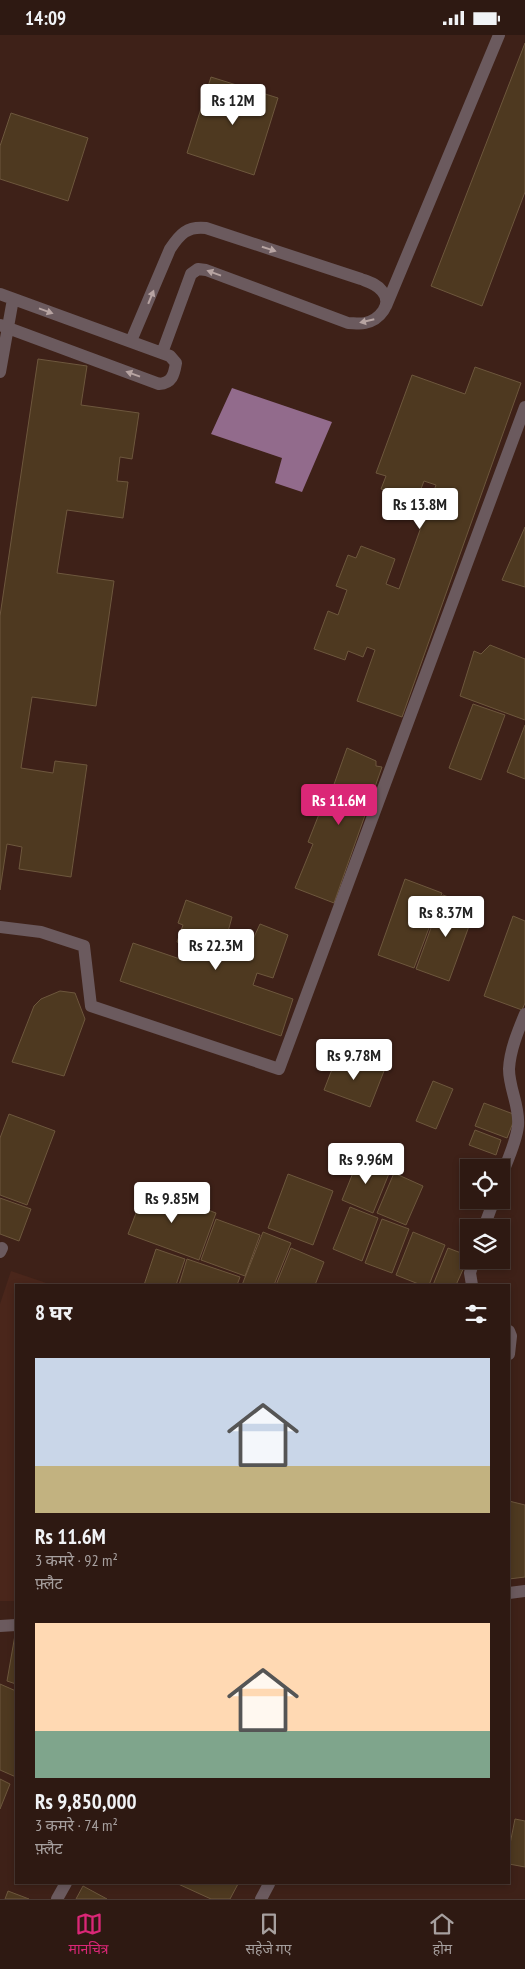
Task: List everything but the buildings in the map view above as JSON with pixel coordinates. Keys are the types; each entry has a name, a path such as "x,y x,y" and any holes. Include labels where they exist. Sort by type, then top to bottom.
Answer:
{"street":[{"path":"162,353 191,274 198,269 206,270 348,323 365,323 376,319 385,308 499,35"},
{"path":"131,341 170,249 179,236 195,227 377,286 384,292 387,299 385,308"},
{"path":"0,294 170,356 176,363 172,379 166,383 159,384 4,326"},
{"path":"0,372 4,326 13,299"},
{"path":"0,927 41,932 84,947 91,1006 279,1069 525,407"},
{"path":"508,1159 516,1138 518,1125 518,1109 509,1070 517,1034 525,1014"},
{"path":"471,1269 472,1284"},
{"path":"510,1593 525,1591"},
{"path":"0,1626 15,1625"},
{"path":"57,1899 65,1884"},
{"path":"261,1899 269,1884"}],"shaded area":[{"path":"232,388 332,422 302,492 275,483 282,458 211,434"},
{"path":"11,1271 49,1284 15,1284 15,1601 0,1601 0,1304"}]}
